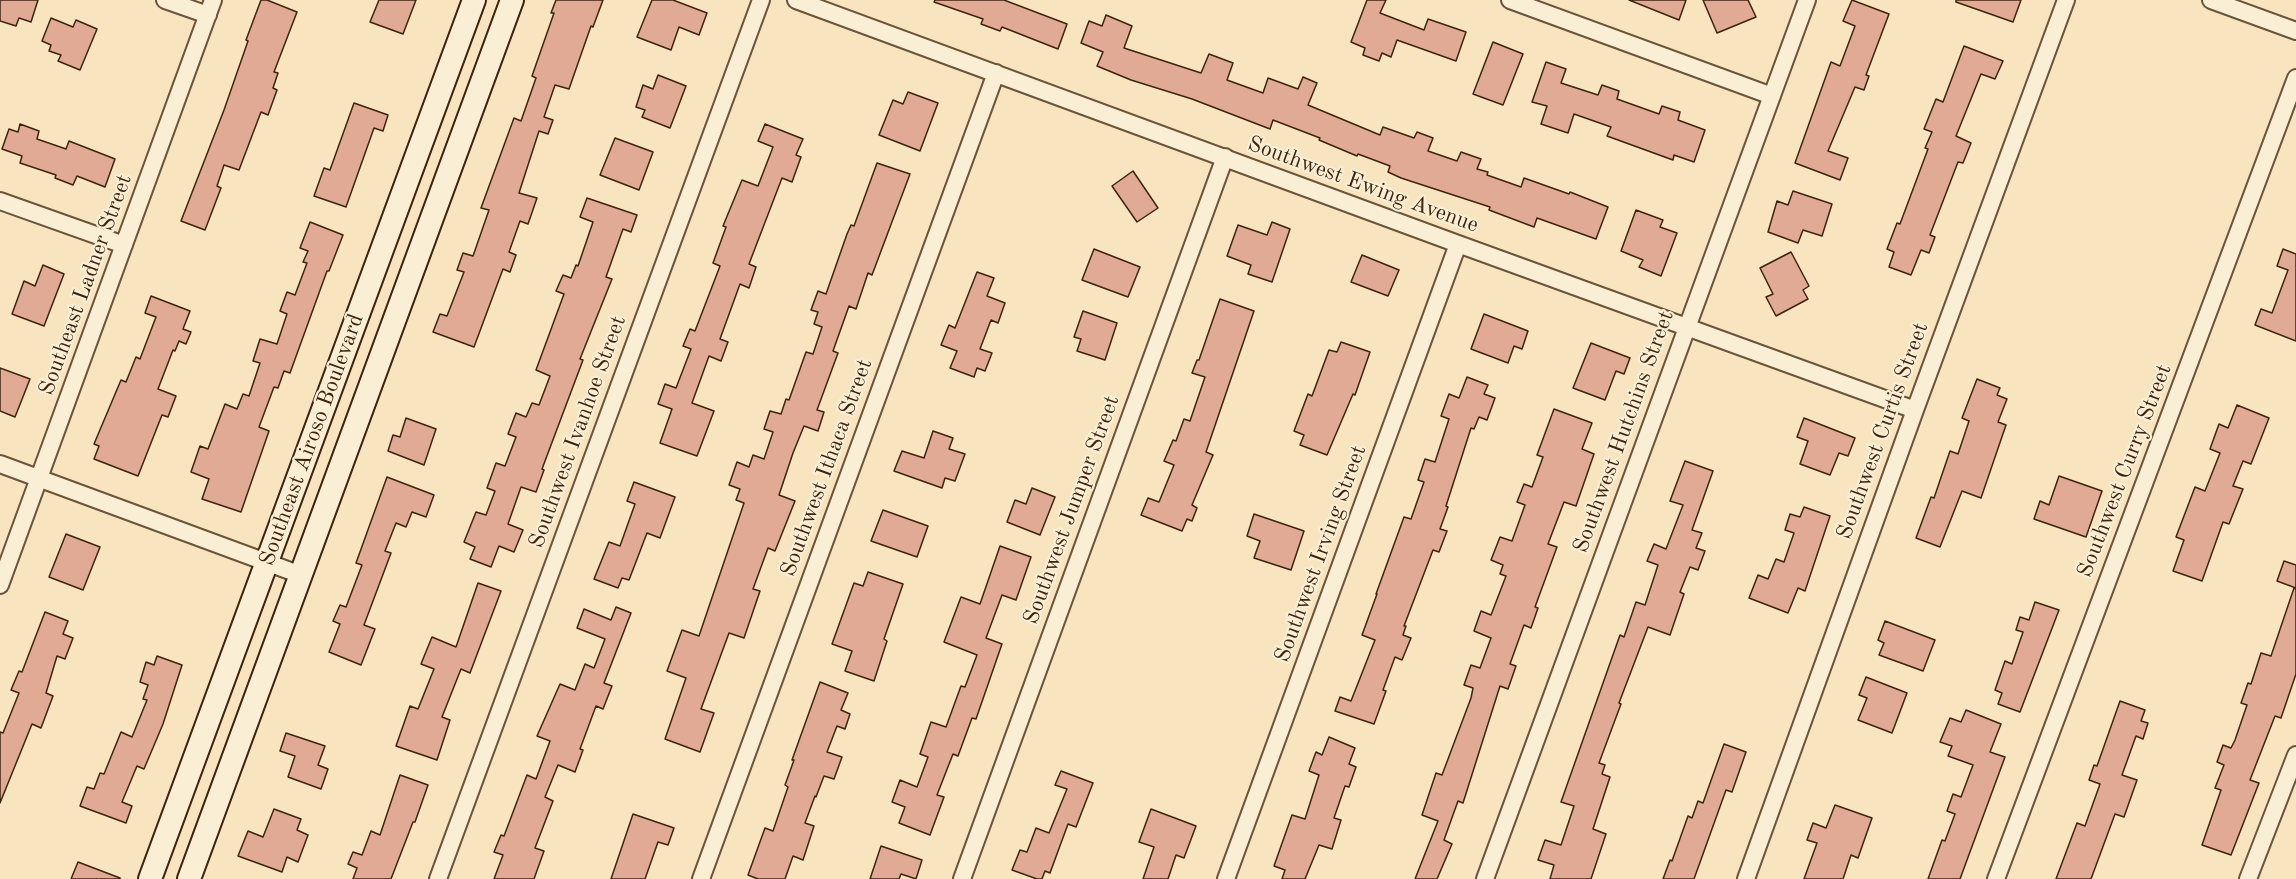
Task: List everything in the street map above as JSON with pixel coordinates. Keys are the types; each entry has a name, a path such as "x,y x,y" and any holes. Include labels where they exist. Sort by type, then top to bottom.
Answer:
{"main road":[{"name":"Southeast Airoso Boulevard","path":"150,879 474,0"},
{"name":"Southeast Airoso Boulevard","path":"189,879 512,0"}],"street":[{"path":"165,0 211,8"},
{"name":"Southwest Ivanhoe Street","path":"438,879 760,0"},
{"name":"Southwest Ewing Avenue","path":"796,0 1915,410"},
{"path":"1510,0 1772,96"},
{"name":"Southwest Hutchins Street","path":"1485,879 1807,0"},
{"name":"Southwest Curtis Street","path":"1746,879 2066,0"},
{"path":"2211,0 2296,31"},
{"name":"Southeast Ladner Street","path":"0,585 211,8"},
{"name":"Southwest Ithaca Street","path":"701,879 996,73"},
{"name":"Southwest Curry Street","path":"1995,879 2296,78"},
{"name":"Southwest Jumper Street","path":"962,879 1225,157"},
{"path":"0,201 124,245"},
{"name":"Southwest Irving Street","path":"1226,879 1458,244"},
{"path":"0,464 301,575"},
{"path":"2248,879 2296,755"}],"building":[{"path":"0,0 38,0 31,22 19,18 16,26 0,21"},
{"path":"261,0 267,0 297,12 274,72 278,73 273,88 277,90 268,115 261,112 239,170 224,165 217,186 221,188 205,230 181,221 224,110"},
{"path":"379,0 416,0 403,34 370,22"},
{"path":"556,0 603,0 593,27 591,26 569,89 555,85 544,117 553,120 548,134 539,131 519,193 537,198 528,224 520,221 509,252 516,255 510,272 503,269 474,347 433,332 440,314 447,316 464,272 457,270 463,253 473,256 489,210 481,208 514,118 521,121 536,78 532,76 554,13 551,13"},
{"path":"652,0 673,0 707,13 699,35 679,27 671,50 637,37"},
{"path":"935,0 1004,0 1067,24 1058,49 1002,27 1000,31 981,24 983,19 934,2"},
{"path":"1367,0 1386,0 1380,13 1424,30 1428,19 1466,32 1456,61 1397,40 1391,57 1382,53 1379,61 1363,55 1365,48 1351,42"},
{"path":"1629,0 1686,0 1679,20"},
{"path":"1703,0 1748,0 1756,17 1717,33"},
{"path":"1852,0 1889,14 1866,75 1869,76 1864,90 1855,87 1828,151 1848,158 1840,180 1795,163 1831,62 1840,66 1855,26 1843,21"},
{"path":"1956,0 2021,0 2013,22 1956,2"},
{"path":"1106,15 1132,26 1124,48 1201,73 1209,54 1233,63 1227,80 1263,93 1268,78 1298,89 1303,77 1317,83 1308,105 1380,135 1383,127 1414,138 1417,132 1433,138 1428,151 1457,161 1461,152 1481,159 1477,169 1488,172 1487,175 1521,187 1524,178 1608,207 1596,239 1537,218 1534,227 1489,210 1490,207 1401,178 1388,172 1390,166 1358,154 1357,156 1319,140 1320,138 1273,120 1270,129 1097,66 1103,52 1081,43 1089,21 1102,26"},
{"path":"51,18 73,27 76,20 97,29 80,70 58,61 61,55 49,51 51,45 42,41"},
{"path":"1493,42 1523,54 1503,105 1473,94"},
{"path":"1964,46 2003,61 1995,79 1981,74 1956,136 1971,143 1963,163 1958,162 1930,235 1935,237 1929,253 1921,250 1911,275 1889,267 1894,252 1887,249 1897,223 1900,224 1928,149 1925,148 1932,132 1924,129 1936,99 1943,102"},
{"path":"1546,62 1566,69 1561,83 1598,95 1602,85 1619,91 1617,99 1659,114 1662,106 1680,112 1678,120 1705,130 1694,162 1674,155 1673,160 1607,136 1611,127 1574,114 1568,133 1541,124 1547,106 1532,102"},
{"path":"658,75 686,86 670,128 642,117 645,110 636,107 643,85 653,89"},
{"path":"908,92 938,103 920,151 879,135 893,100 903,104"},
{"path":"354,103 388,115 383,131 374,128 346,207 314,196 324,168 330,170"},
{"path":"20,124 39,131 37,139 66,149 69,141 115,159 105,187 77,176 73,185 55,178 56,175 20,163 22,156 2,149 9,129 18,132"},
{"path":"765,124 803,139 796,155 801,157 792,182 782,178 749,264 756,267 749,288 740,284 720,339 728,342 721,361 709,356 692,403 714,411 697,456 660,443 672,409 658,404 665,384 676,388 691,349 683,346 690,329 695,331 720,266 713,263 726,227 723,226 742,180 758,186 773,147 758,141"},
{"path":"615,138 653,152 639,190 600,175"},
{"path":"877,163 910,174 872,275 868,273 856,309 849,306 833,351 838,353 817,410 824,412 818,431 804,426 793,453 779,495 795,501 775,551 768,548 753,589 760,591 744,638 729,633 701,709 714,713 700,752 665,739 686,678 667,671 682,630 699,636 744,503 736,500 740,489 729,485 737,462 749,467 753,455 764,459 773,432 764,429 770,411 781,414 786,399 789,400 806,352 813,354 822,327 814,324 818,312 811,310 818,291 826,294 847,234 851,225 854,226"},
{"path":"1133,171 1158,208 1137,222 1112,186"},
{"path":"1793,191 1832,204 1822,236 1803,230 1798,243 1768,232 1777,201 1788,205"},
{"path":"587,198 637,215 631,232 623,229 606,277 612,279 580,359 583,360 542,469 544,470 536,492 521,487 508,524 523,530 514,552 499,546 491,567 470,559 475,547 464,542 476,512 486,515 495,491 487,488 496,463 505,466 516,437 508,434 516,413 526,417 532,403 539,405 550,376 536,370 564,294 556,291 563,275 571,278 576,265 578,266 593,222 580,217"},
{"path":"1636,210 1663,220 1660,227 1677,233 1661,276 1639,267 1643,260 1621,251"},
{"path":"310,222 343,235 329,271 327,271 290,373 284,371 278,388 274,387 259,427 269,431 241,512 202,499 209,479 191,472 200,446 208,449 225,404 237,409 243,394 249,396 260,363 253,361 260,339 277,344 287,314 280,311 287,292 295,295 307,263 303,262 308,251 300,248"},
{"path":"1272,222 1290,229 1272,282 1248,274 1251,265 1227,256 1238,225 1267,235"},
{"path":"1094,249 1140,267 1128,297 1082,280"},
{"path":"2283,249 2296,254 2296,341 2255,325 2261,309 2272,313 2288,270 2277,266"},
{"path":"1791,252 1809,286 1803,290 1808,299 1776,316 1766,297 1773,294 1760,268"},
{"path":"1362,255 1399,270 1388,296 1351,282"},
{"path":"43,265 64,274 44,326 12,314 24,281 35,286"},
{"path":"977,272 994,278 987,296 1005,303 998,323 991,320 980,349 992,353 985,371 977,368 974,377 950,368 957,351 941,345 949,325 955,328"},
{"path":"151,296 190,311 183,329 191,332 186,344 179,341 175,351 173,350 158,389 176,396 168,417 162,415 138,476 94,459 99,446 94,444 121,380 126,382 136,357 140,359 156,317 145,313"},
{"path":"1220,299 1254,311 1206,452 1213,455 1192,505 1197,508 1192,521 1187,519 1182,531 1141,515 1148,498 1159,502 1174,465 1164,461 1173,440 1176,441 1184,419 1190,421 1205,377 1192,373 1199,360"},
{"path":"1083,311 1117,323 1105,360 1077,351 1081,339 1074,337"},
{"path":"1484,314 1528,331 1522,349 1514,346 1508,363 1471,349"},
{"path":"1341,342 1370,352 1355,395 1353,394 1327,455 1300,445 1304,435 1294,431 1308,394 1312,396 1329,350 1337,352"},
{"path":"1591,343 1630,358 1624,374 1616,371 1605,400 1573,388"},
{"path":"0,368 30,379 15,417 0,411"},
{"path":"1467,377 1488,385 1484,394 1495,398 1487,420 1479,417 1474,429 1471,428 1440,529 1447,531 1439,552 1433,550 1404,626 1406,626 1403,635 1411,638 1402,660 1395,657 1374,724 1335,711 1340,697 1351,701 1375,640 1362,635 1376,594 1404,517 1411,519 1424,482 1418,480 1425,459 1435,462 1449,419 1441,416 1449,394 1459,398"},
{"path":"1977,379 2000,388 1997,395 2007,399 1998,422 2006,425 1981,498 1962,491 1940,547 1916,538 1931,497 1934,498 1950,451 1958,454 1969,421 1962,418"},
{"path":"2237,405 2269,418 2251,464 2243,461 2233,486 2243,489 2229,524 2223,522 2202,581 2173,571 2184,540 2176,537 2195,487 2205,491 2220,453 2210,449 2219,424 2228,428"},
{"path":"1554,409 1592,423 1582,449 1594,454 1576,506 1564,502 1548,544 1557,547 1535,607 1538,608 1531,628 1524,625 1510,664 1516,666 1508,689 1500,686 1463,803 1458,801 1444,840 1452,844 1437,879 1415,879 1438,821 1422,815 1436,773 1442,775 1471,698 1473,688 1464,685 1471,665 1480,668 1491,638 1474,631 1481,611 1491,615 1506,576 1500,574 1503,565 1491,560 1500,537 1512,541 1525,505 1517,502 1524,484 1532,487 1543,457 1537,455"},
{"path":"406,418 436,429 424,465 388,451 393,435 400,437"},
{"path":"1804,418 1855,438 1848,456 1839,453 1830,475 1800,464 1808,441 1797,437"},
{"path":"933,431 953,438 949,449 965,454 955,481 945,478 942,488 894,471 902,451 924,458"},
{"path":"1685,461 1713,471 1692,530 1702,533 1696,548 1705,551 1698,570 1690,567 1680,592 1684,594 1670,635 1648,627 1619,703 1621,704 1599,763 1605,765 1602,774 1610,777 1593,829 1606,834 1591,879 1550,879 1554,865 1538,860 1545,840 1561,845 1574,806 1561,802 1620,635 1624,637 1636,602 1645,605 1658,565 1647,561 1654,544 1666,549 1683,505 1670,501"},
{"path":"2059,476 2102,491 2086,537 2034,519 2040,501 2049,505"},
{"path":"387,477 434,495 426,517 412,512 406,527 396,523 385,551 391,553 364,625 375,629 361,665 329,652 340,624 333,621 340,605 346,607 362,565 356,563"},
{"path":"634,482 675,497 660,538 647,533 629,580 622,578 618,588 594,579 609,542 620,546 635,504 627,501"},
{"path":"1032,488 1055,497 1040,535 1007,522 1015,500 1026,504"},
{"path":"1804,507 1830,516 1805,591 1798,588 1788,613 1749,598 1758,575 1768,579 1776,559 1784,562 1794,533 1785,530 1790,514 1800,517"},
{"path":"883,510 928,526 917,557 871,541"},
{"path":"1254,514 1304,531 1291,570 1254,558 1260,541 1247,536"},
{"path":"66,534 100,547 83,590 49,577"},
{"path":"1000,546 1031,557 1016,600 1002,595 986,638 1002,644 976,719 972,718 958,756 953,754 937,795 944,797 930,835 899,823 905,807 892,802 900,780 917,787 928,757 920,754 931,722 946,727 961,686 965,687 977,655 944,642 961,597 980,604"},
{"path":"2284,561 2296,565 2296,588 2277,581"},
{"path":"868,572 903,584 884,639 887,641 874,681 845,671 852,651 832,644 854,583 863,586"},
{"path":"478,583 501,591 470,673 461,669 442,717 450,720 437,760 396,746 410,706 418,709 434,669 421,664 432,637 456,647"},
{"path":"2294,588 2296,589 2296,674 2281,718 2275,716 2250,780 2259,783 2231,855 2202,845 2221,790 2215,788 2224,765 2217,762 2223,745 2231,748 2235,740 2247,705 2241,703 2248,683 2251,684 2261,653 2271,656"},
{"path":"2035,602 2059,610 2020,712 1998,704 2002,693 1995,690 2005,661 2012,664 2023,632 2016,630 2020,617 2029,620"},
{"path":"616,607 631,613 604,683 612,686 603,709 596,706 580,749 583,750 575,772 558,765 545,797 553,801 535,848 544,851 534,879 494,879 503,855 494,852 501,835 504,836 527,775 536,779 550,741 537,736 560,684 575,690 585,664 594,668 605,639 577,628 584,609 611,620"},
{"path":"45,612 68,621 63,634 73,638 65,659 57,656 46,693 53,696 41,728 32,724 0,803 0,732 3,733 19,693 11,690 19,671 22,672"},
{"path":"1885,621 1935,640 1923,671 1879,655 1884,643 1878,640"},
{"path":"157,656 182,665 163,724 144,769 137,766 122,802 132,806 126,823 80,806 87,787 94,789 100,773 104,774 121,732 132,737 147,700 143,699 148,685 140,682 146,662 154,665"},
{"path":"1866,677 1907,693 1892,733 1858,720 1867,698 1859,695"},
{"path":"820,682 848,693 841,710 850,714 845,729 837,726 827,752 842,757 834,779 824,776 815,796 805,823 814,826 803,860 793,856 785,879 758,879 748,875 765,828 773,831 788,787 785,785 794,760 792,760"},
{"path":"2120,701 2145,710 2141,721 2148,723 2143,739 2136,736 2122,775 2137,780 2124,817 2115,814 2091,879 2056,879 2077,823 2085,826 2100,784 2089,780 2094,765 2097,766"},
{"path":"1966,710 2001,724 1990,752 2005,757 1960,879 1928,879 1942,840 1945,841 1955,814 1947,811 1953,794 1961,797 1973,765 1948,756 1952,746 1940,742 1950,718 1961,722"},
{"path":"286,733 325,746 318,765 328,769 321,789 288,777 295,756 280,751"},
{"path":"1329,737 1355,748 1349,764 1356,767 1349,787 1345,786 1334,818 1341,820 1332,849 1319,845 1305,879 1282,879 1285,870 1274,866 1292,815 1305,819 1319,775 1309,771 1316,752 1322,755"},
{"path":"1724,744 1746,752 1732,792 1726,790 1694,879 1663,879 1688,816 1692,818 1698,801 1703,803"},
{"path":"1061,771 1093,783 1076,827 1068,824 1050,873 1045,871 1042,879 1037,879 1012,870 1020,850 1027,852 1036,828 1049,833 1067,789 1055,785"},
{"path":"400,775 428,785 391,879 353,879 357,868 348,864 353,852 362,855 371,831 380,835"},
{"path":"1835,805 1872,818 1858,858 1851,855 1843,879 1804,879 1817,843 1807,840 1813,823 1826,828"},
{"path":"274,809 301,819 297,830 308,835 298,862 287,857 282,872 238,856 248,831 263,837"},
{"path":"1151,809 1196,826 1184,858 1176,855 1168,879 1143,879 1154,847 1139,842"},
{"path":"633,814 674,828 668,845 658,842 645,879 611,879"},
{"path":"881,846 922,860 916,879 901,874 899,879 870,879"},
{"path":"78,862 120,878 120,879 71,879"}]}
